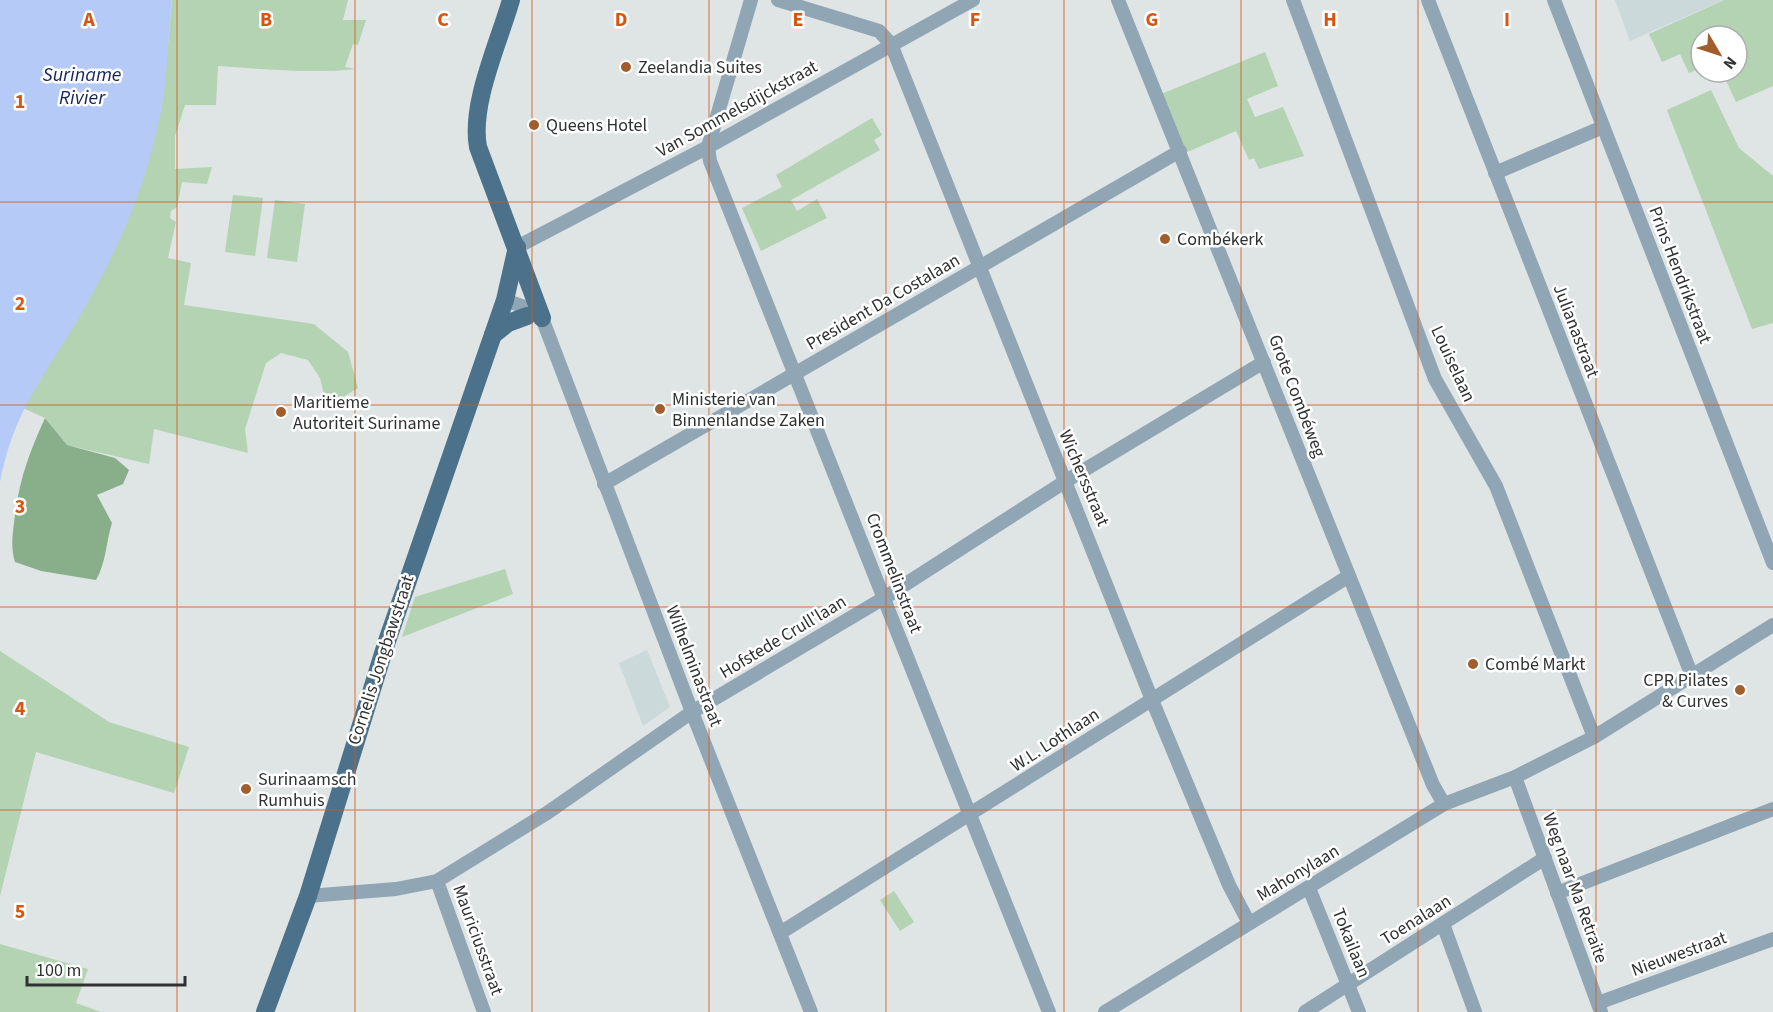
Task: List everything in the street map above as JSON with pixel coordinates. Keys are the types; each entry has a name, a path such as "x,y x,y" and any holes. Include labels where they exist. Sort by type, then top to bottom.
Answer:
{"main road":[{"path":"492,336 508,323 538,322 517,247 478,147 475,132 486,84 511,0"},
{"name":"Cornelis Jongbawstraat","path":"265,1012 308,896 386,644 503,305 517,247"}],"street":[{"path":"708,147 751,0"},
{"path":"778,0 879,31 891,44"},
{"name":"Van Sommelsdijckstraat","path":"517,247 708,147 973,0"},
{"name":"Grote Combéweg","path":"1118,0 1433,785 1444,804"},
{"name":"Louiselaan","path":"1293,0 1435,379 1496,486 1594,737"},
{"name":"Julianastraat","path":"1428,0 1692,675"},
{"name":"Prins Hendrikstraat","path":"1554,0 1773,563"},
{"name":"Wichersstraat","path":"891,44 1152,700 1229,885 1249,923"},
{"path":"1495,173 1603,127"},
{"name":"Crommelinstraat","path":"708,147 710,161 797,374 969,816 1049,1012"},
{"name":"President Da Costalaan","path":"604,484 1180,152"},
{"path":"503,305 528,308 538,322"},
{"name":"Wilhelminastraat","path":"538,322 811,1012"},
{"name":"Hofstede Crull'laan","path":"308,896 396,889 437,881 547,813 692,712 884,598 1066,481 1263,362"},
{"name":"W.L. Lothlaan","path":"780,933 1349,576"},
{"name":"Mahonylaan","path":"1105,1012 1444,804 1515,777 1594,737 1773,625"},
{"name":"Weg naar Ma Retraite","path":"1515,777 1600,1008"},
{"path":"1557,892 1773,809"},
{"name":"Toenalaan","path":"1305,1012 1545,858"},
{"name":"Mauriciusstraat","path":"437,881 484,1012"},
{"name":"Tokailaan","path":"1309,888 1359,1012"},
{"path":"1443,924 1475,1012"},
{"name":"Nieuwestraat","path":"1600,1008 1773,939"}],"shaded area":[{"path":"1615,0 1723,0 1630,41"},
{"path":"647,650 670,707 643,726 619,663"}],"green space":[{"path":"172,0 348,0 343,20 366,20 358,45 353,44 345,67 355,69 304,71 218,66 216,105 185,105 175,136 175,169 212,167 207,184 182,182 177,207 171,211 170,218 176,222 168,258 191,263 184,305 314,324 348,352 358,388 338,400 324,394 320,378 308,360 281,353 266,363 245,429 248,453 154,429 149,464 67,445 45,418 23,408 106,267 138,192 154,140 163,99"},
{"path":"1724,0 1773,0 1773,86 1736,102 1728,84 1749,84 1749,24 1689,24 1689,73 1680,54 1662,62 1649,34"},
{"path":"1265,52 1278,86 1247,99 1255,117 1283,107 1304,156 1259,169 1254,158 1249,160 1236,131 1185,153 1161,94"},
{"path":"1711,90 1739,148 1773,176 1773,323 1752,329 1667,110"},
{"path":"872,118 882,135 874,140 880,150 791,200 797,211 817,199 827,218 761,251 742,208 782,187 776,175"},
{"path":"233,195 263,198 255,256 225,252"},
{"path":"275,200 305,204 297,262 267,258"},
{"path":"45,418 67,445 115,458 129,470 123,484 97,495 112,523 104,560 96,580 41,571 15,562 12,539 22,477"},
{"path":"505,569 513,594 402,637 415,597"},
{"path":"0,651 109,722 189,747 174,793 36,752 0,896"},
{"path":"894,891 914,922 900,931 880,900"},
{"path":"0,944 88,969 76,1003 101,1012 0,1012"}],"water":[{"name":"Suriname Rivier","path":"0,0 172,0 163,100 152,150 137,199 94,292 23,412 10,444 0,482"}],"place":[{"name":"Zeelandia Suites","path":"626,67"},
{"name":"Queens Hotel","path":"534,125"},
{"name":"Combékerk","path":"1165,239"},
{"name":"Ministerie van Binnenlandse Zaken","path":"660,409"},
{"name":"Maritieme Autoriteit Suriname","path":"281,412"},
{"name":"Combé Markt","path":"1473,664"},
{"name":"CPR Pilates & Curves","path":"1740,690"},
{"name":"Surinaamsch Rumhuis","path":"246,789"}]}
